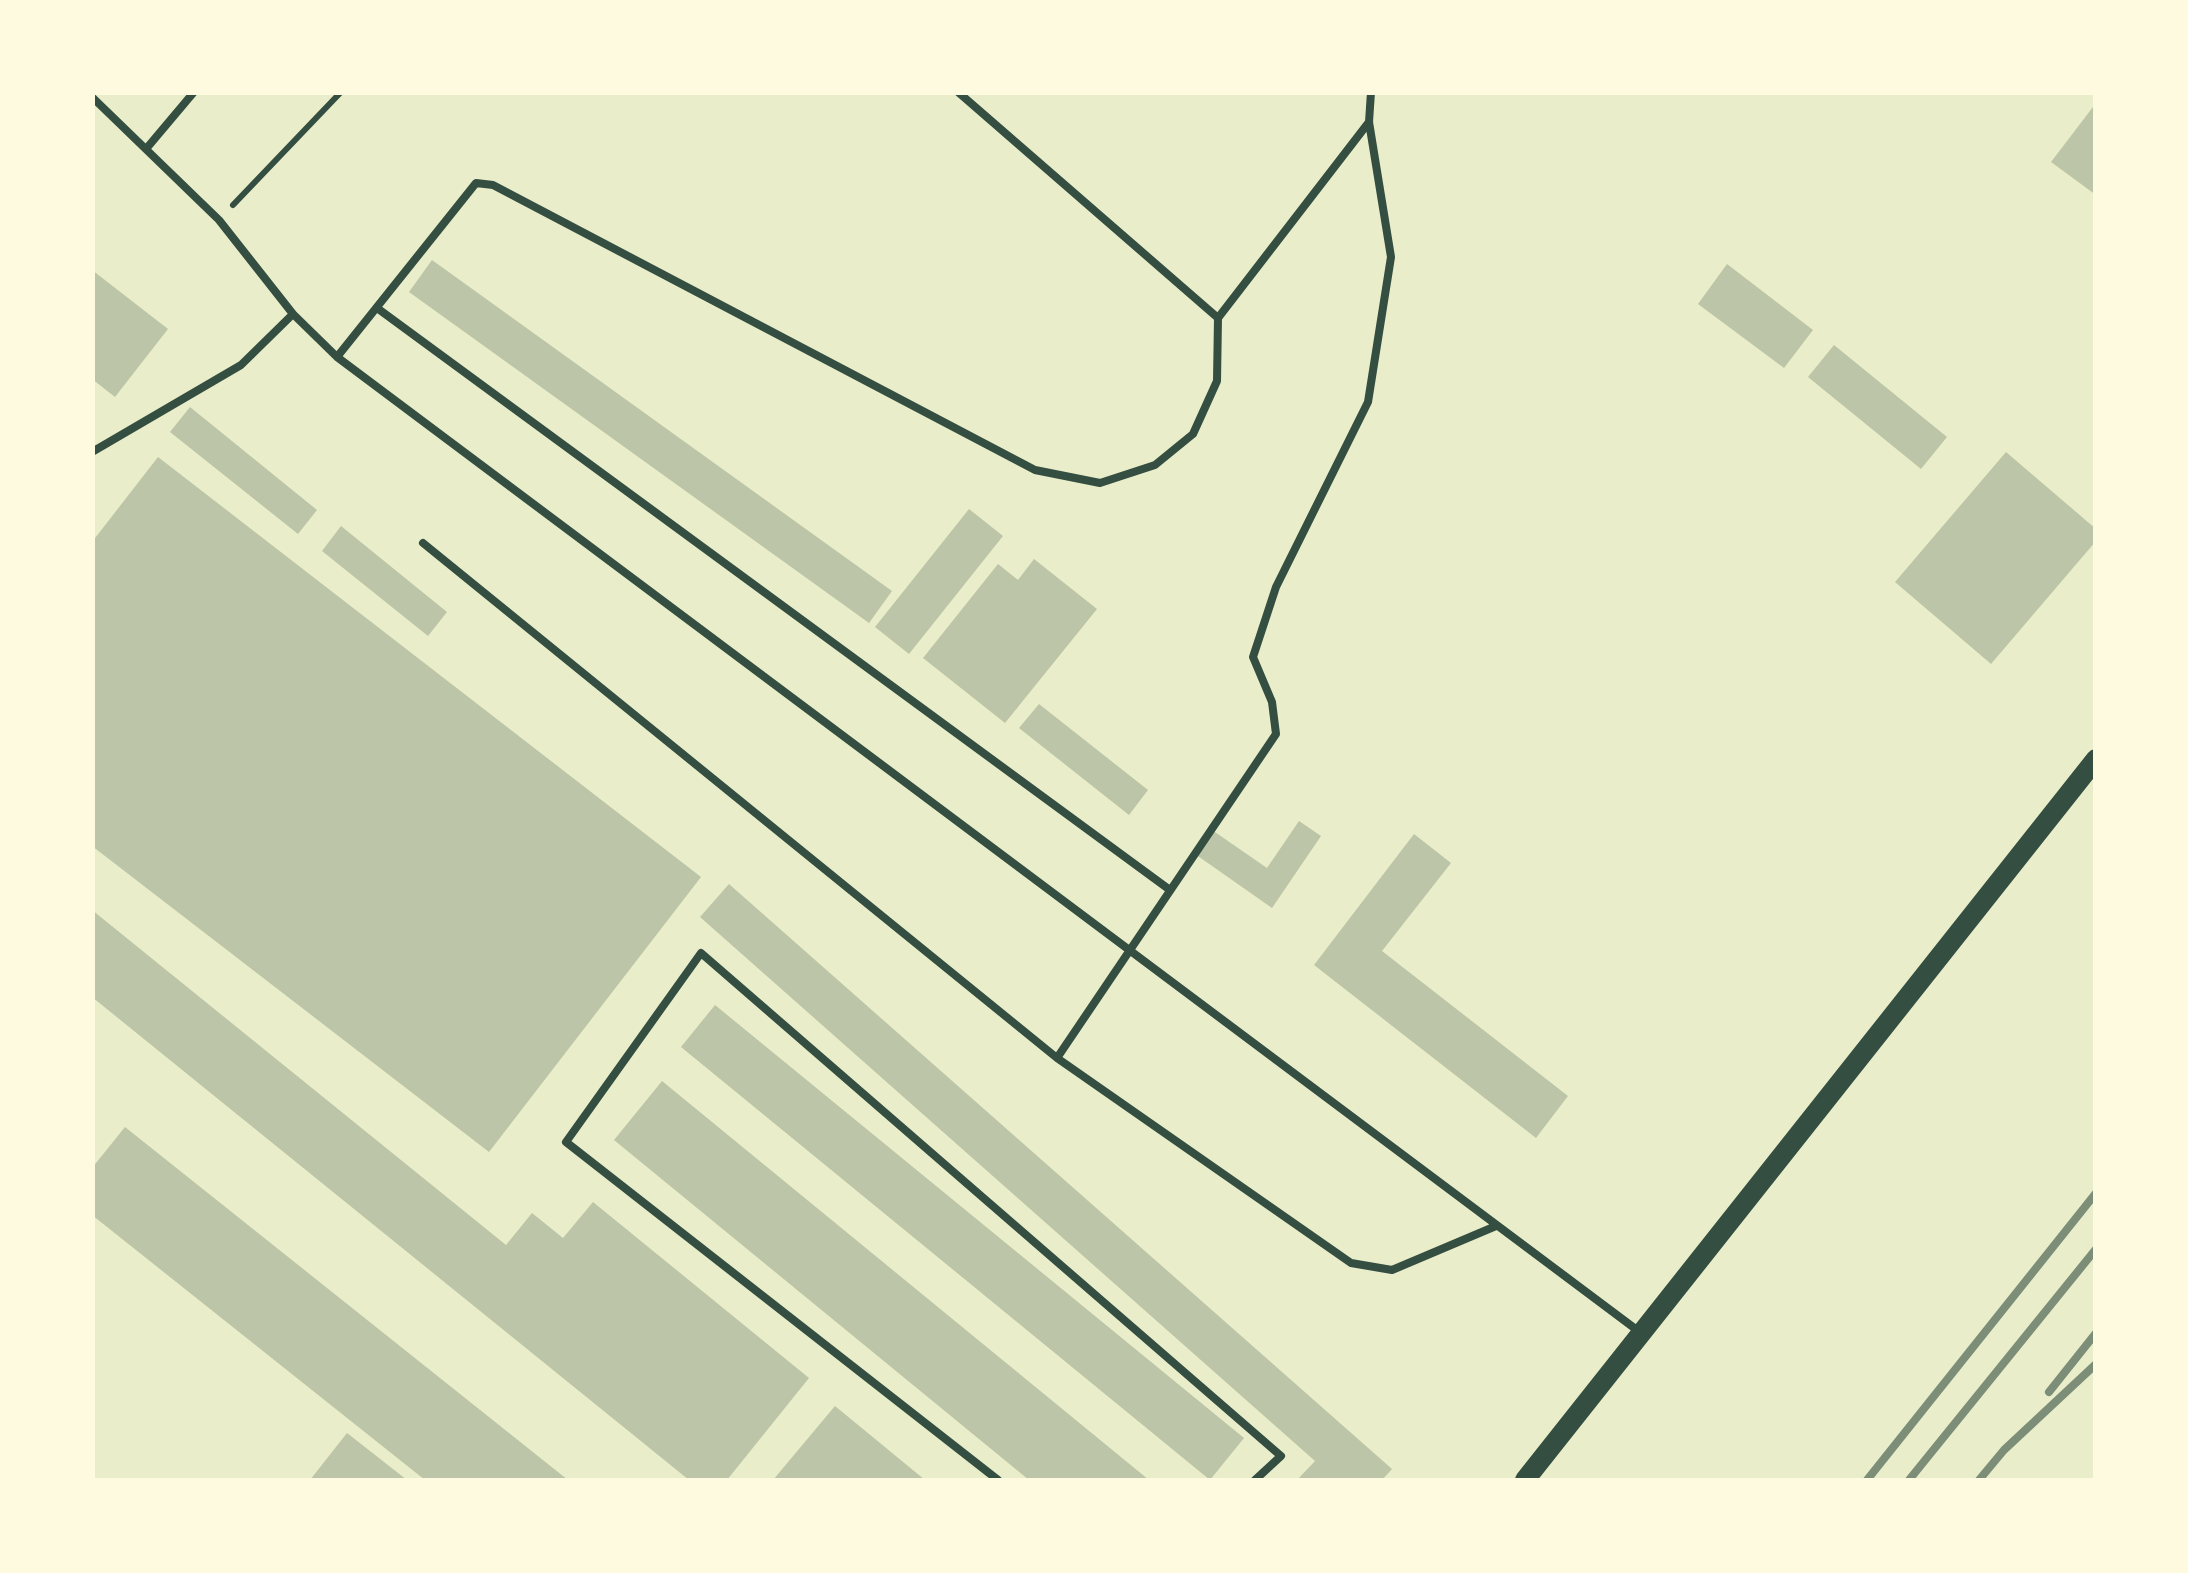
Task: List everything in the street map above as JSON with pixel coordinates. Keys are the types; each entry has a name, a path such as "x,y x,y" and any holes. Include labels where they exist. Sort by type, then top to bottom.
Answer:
{"main road":[{"path":"1525,1480 2096,759"}],"lane":[{"path":"146,149 194,92"},
{"path":"958,92 1218,318"},
{"path":"1056,1058 1276,734 1272,702 1253,657 1276,587 1368,402 1391,257 1369,122 1372,92"},
{"path":"94,103 219,220 292,314 337,358 1641,1333"},
{"path":"337,358 476,183 492,184 1035,470 1100,483 1156,465 1193,434 1217,381 1218,318 1369,122"},
{"path":"377,308 1170,890"},
{"path":"92,452 241,365 292,314"},
{"path":"422,543 1056,1058 1351,1264 1392,1270 1496,1226"},
{"path":"998,1480 566,1142 702,953 1281,1456 1255,1480"}],"path":[{"path":"219,220 341,92"}],"building":[{"path":"2096,103 2096,195 2051,162"},
{"path":"432,260 892,591 869,623 409,292"},
{"path":"1727,264 1813,330 1784,368 1698,304"},
{"path":"92,270 168,329 115,397 92,379"},
{"path":"1834,345 1947,437 1921,469 1808,377"},
{"path":"190,407 317,510 298,534 170,432"},
{"path":"2006,452 2096,529 2096,541 1991,664 1895,582"},
{"path":"158,457 701,877 489,1152 92,846 92,542"},
{"path":"969,509 1003,536 909,654 875,627"},
{"path":"341,526 447,612 428,636 322,551"},
{"path":"1034,559 1097,609 1005,723 923,658 998,564 1018,580"},
{"path":"1039,704 1148,790 1129,815 1019,728"},
{"path":"1299,821 1321,836 1272,908 1195,854 1212,830 1267,868"},
{"path":"1414,834 1451,863 1382,951 1568,1096 1536,1138 1314,965"},
{"path":"729,884 1392,1469 1382,1480 1297,1480 1315,1461 700,917"},
{"path":"92,910 506,1245 532,1213 563,1238 593,1202 809,1378 727,1480 689,1480 92,997"},
{"path":"715,1005 1244,1438 1210,1480 681,1047"},
{"path":"662,1081 1149,1480 1029,1480 614,1140"},
{"path":"125,1127 568,1480 425,1480 92,1215 92,1168"},
{"path":"835,1406 925,1480 773,1480"},
{"path":"347,1433 407,1480 310,1480"}],"railway":[{"path":"1867,1480 2096,1193"},
{"path":"1909,1480 2096,1249"},
{"path":"2049,1392 2096,1333"},
{"path":"1979,1480 2004,1450 2096,1364"}]}
